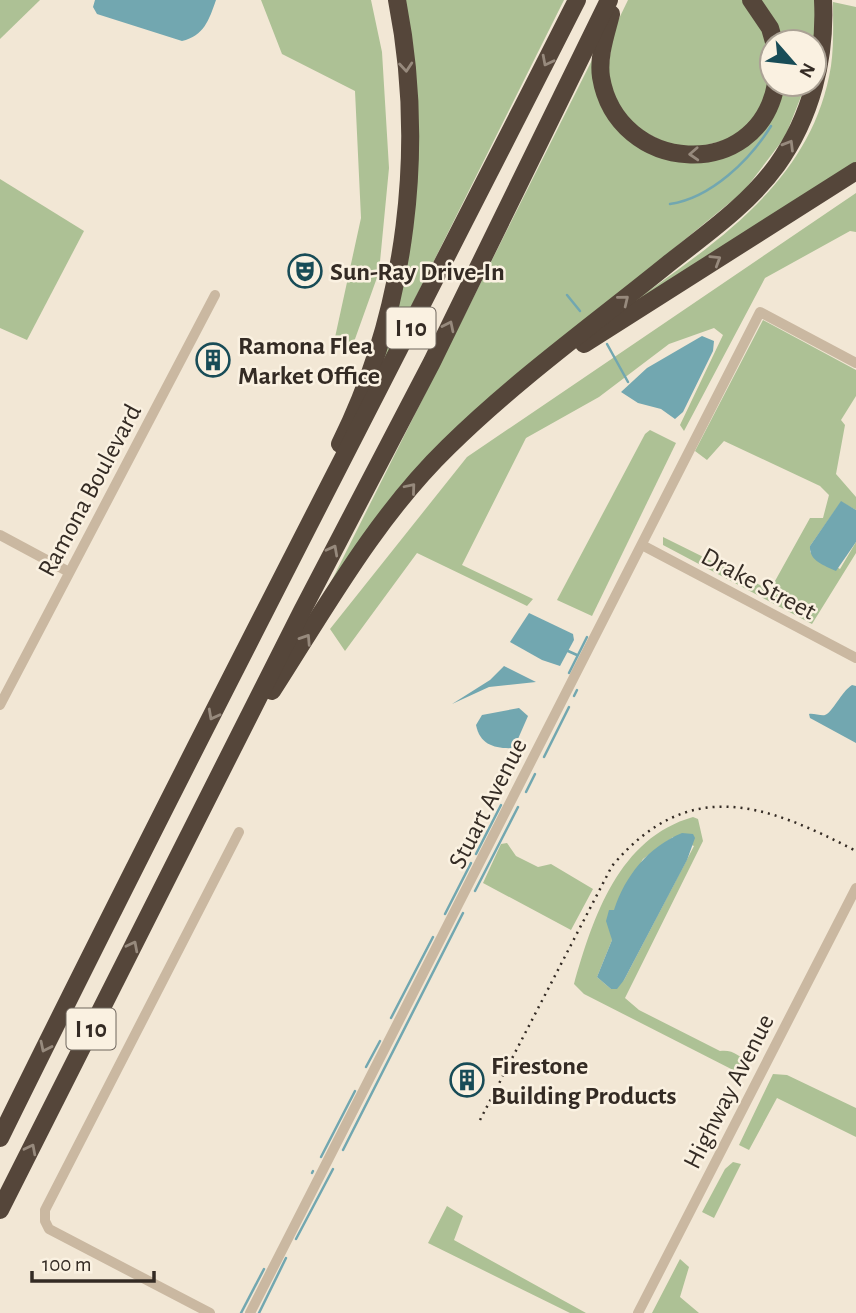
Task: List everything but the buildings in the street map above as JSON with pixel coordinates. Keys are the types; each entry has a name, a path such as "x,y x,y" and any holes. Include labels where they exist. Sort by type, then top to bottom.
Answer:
{"highway":[{"path":"245,655 279,566 345,433 371,367 395,281 405,223 410,131 406,56 397,0"},
{"name":"I 10","path":"0,1138 140,853 245,655 578,0"},
{"path":"611,0 600,75 609,104 628,129 647,144 685,155 722,149 755,127 771,98"},
{"name":"I 10","path":"0,1210 239,735 432,362 611,0"},
{"path":"751,0 770,28"},
{"path":"239,735 262,707 388,516 448,447 513,389 757,189 799,127 815,84 823,26 823,0"},
{"path":"513,389 856,171"}],"street":[{"name":"Ramona Boulevard","path":"0,705 215,295"},
{"name":"Stuart Avenue","path":"250,1313 760,312 856,363"},
{"path":"0,535 69,572"},
{"name":"Drake Street","path":"642,545 856,658"},
{"path":"210,1313 49,1229 45,1221 45,1210 239,832"},
{"name":"Highway Avenue","path":"638,1313 856,888"}],"green space":[{"path":"0,0 40,0 0,39"},
{"path":"261,0 371,0 382,52 389,168 379,272 350,353 334,342 361,218 355,91 282,54"},
{"path":"403,0 564,0 383,363 402,285"},
{"path":"628,0 742,0 762,28 758,28 758,98 767,98 764,106 733,138 683,151 628,124 607,80 613,31"},
{"path":"758,0 816,0 815,28 772,28"},
{"path":"833,2 856,7 856,169 618,313 720,237 751,210 779,179 802,146 823,98 828,98"},
{"path":"595,54 628,136 720,155 769,98 800,98 785,137 744,191 515,379 323,598"},
{"path":"0,179 84,231 27,340 0,328"},
{"path":"856,193 856,232 850,231 765,278 684,431 680,425 723,335 714,328 669,344 599,397 526,438 462,565 533,599 527,606 417,553 345,651 330,629 467,457"},
{"path":"763,320 856,370 856,396 841,420 845,425 836,474 856,497 856,510 841,502 810,546 810,552 840,569 856,542 856,553 812,624 663,545 663,537 770,590 810,518 823,518 829,495 820,486 724,441 707,460 695,451"},
{"path":"650,430 676,443 592,616 557,600 645,434"},
{"path":"693,817 698,819 703,841 625,998 639,1010 720,1051 739,1056 749,1065 745,1071 739,1073 584,994 574,984 600,907 613,883 628,861 667,827","holes":["673,837 694,846 624,980 611,989 597,977 612,940 610,910 614,911 643,859"]},
{"path":"507,843 516,856 538,867 551,864 593,889 571,930 483,883 501,844"},
{"path":"773,1074 787,1075 856,1108 856,1137 777,1098 749,1150 739,1145"},
{"path":"733,1162 741,1164 714,1218 702,1212 725,1169"},
{"path":"447,1206 463,1216 454,1240 586,1313 570,1313 428,1243"},
{"path":"680,1259 689,1267 680,1297 699,1313 652,1313"}],"water":[{"path":"95,0 216,0 201,31 182,41 97,14 93,7"},
{"path":"702,336 714,341 713,351 683,412 675,419 661,409 638,403 621,392 647,368"},
{"path":"841,501 856,510 856,542 836,571 815,559 810,546"},
{"path":"529,613 573,634 574,640 560,666 542,660 510,642"},
{"path":"504,666 536,682 489,687 452,704 490,680"},
{"path":"852,685 856,686 856,743 810,718 809,714 828,713"},
{"path":"519,708 528,716 514,748 489,744 481,737 476,725 482,715"},
{"path":"682,833 693,834 695,838 687,860 624,980 617,989 611,989 597,977 612,940 606,921 609,910 614,910 624,886 639,864 659,846"}],"waterway":[{"path":"670,204 700,194 728,176 752,152 771,126"},
{"path":"567,295 580,311"},
{"path":"607,344 628,382"},
{"path":"569,673 587,637"},
{"path":"568,651 577,655"},
{"path":"574,696 577,690"},
{"path":"544,757 569,707"},
{"path":"526,792 535,774"},
{"path":"476,854 501,805"},
{"path":"475,891 518,807"},
{"path":"445,914 471,863"},
{"path":"343,1150 463,913"},
{"path":"391,1018 433,937"},
{"path":"366,1067 380,1041"},
{"path":"321,1157 355,1091"},
{"path":"296,1239 333,1169"},
{"path":"259,1313 286,1258"},
{"path":"241,1313 264,1269"}],"railway":[{"path":"480,1120 612,866 641,838 669,819 698,809 728,807 758,811 790,820 856,851"}],"place":[{"name":"Sun-Ray Drive-In","path":"305,271"},
{"name":"Ramona Flea Market Office","path":"213,360"},
{"name":"Firestone Building Products","path":"467,1080"}]}
